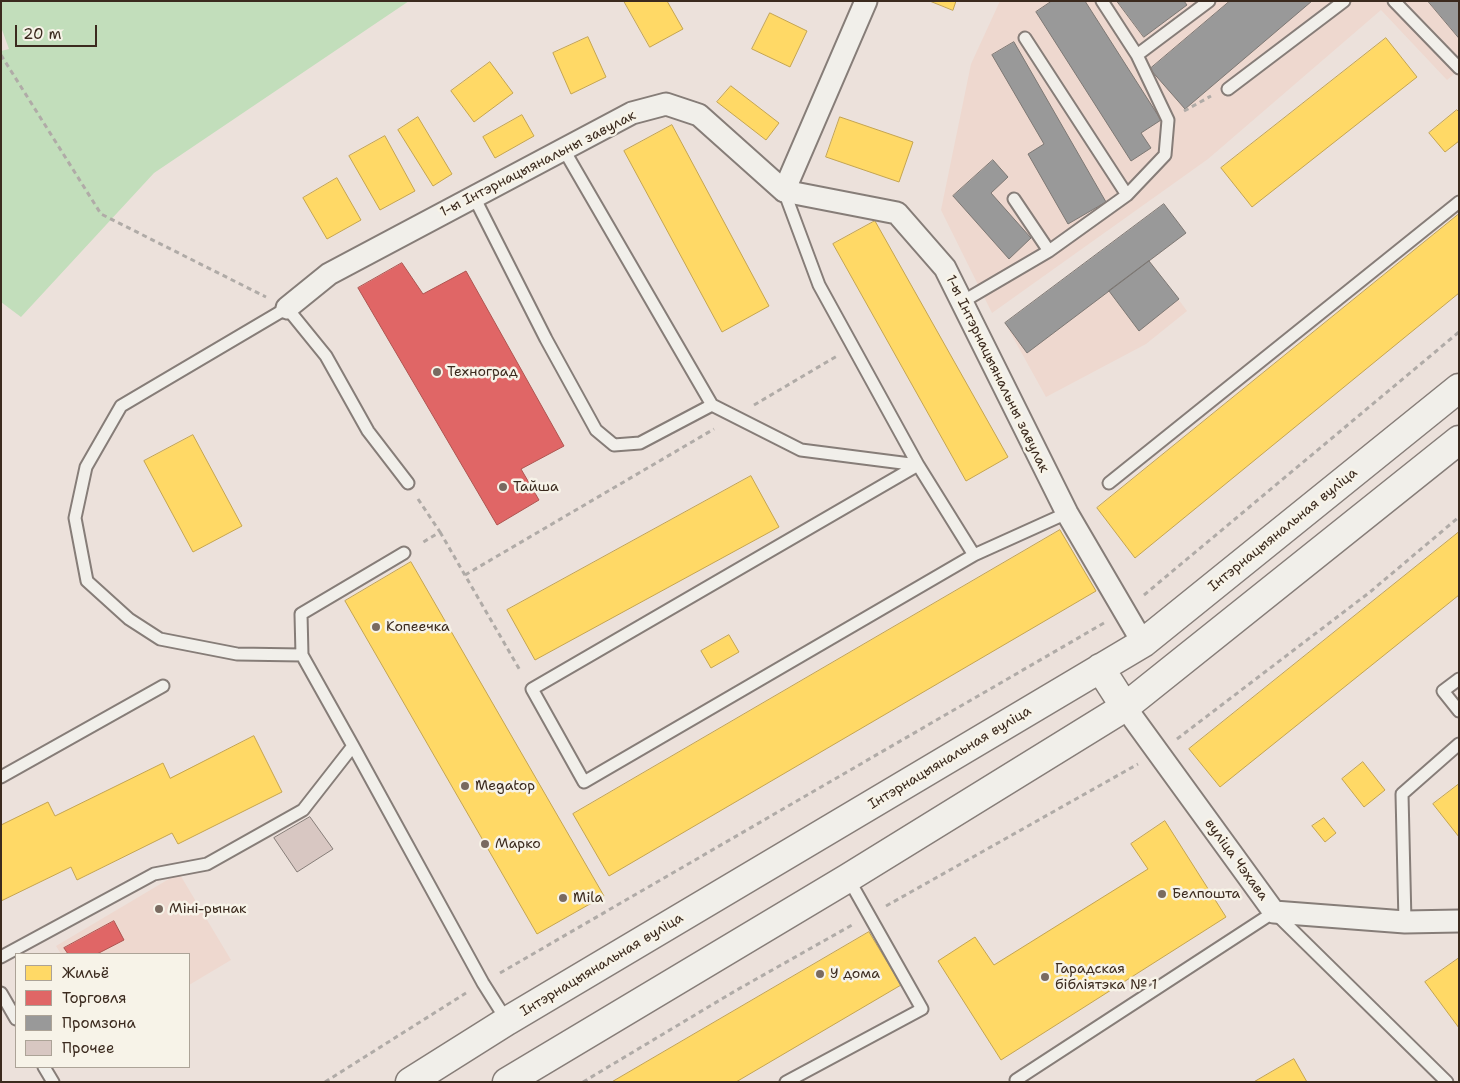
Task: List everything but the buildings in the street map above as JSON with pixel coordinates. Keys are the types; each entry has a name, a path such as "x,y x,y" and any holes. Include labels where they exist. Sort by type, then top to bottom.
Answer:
{"main road":[{"name":"Інтэрнацыянальная вуліца","path":"410,1082 507,1021 1143,643 1459,388"},
{"path":"507,1082 848,878 1125,707 1459,440"},
{"path":"1100,668 1125,707"}],"street":[{"path":"784,191 866,1"},
{"name":"1-ы Інтэрнацыянальны завулак","path":"287,308 329,274 632,113 666,104 698,115 784,191 897,213 944,268 1066,513 1143,643"},
{"name":"вуліца Чэхава","path":"1125,707 1274,912 1405,922 1459,921"}],"lane":[{"path":"962,302 1049,251 1127,195 1166,155 1168,120 1137,55 1102,1"},
{"path":"1228,89 1344,1"},
{"path":"1394,1 1459,68"},
{"path":"1137,55 1204,3"},
{"path":"1025,38 1127,195"},
{"path":"564,150 712,406 801,450 918,465"},
{"path":"784,191 819,285 918,465 974,554"},
{"path":"474,197 546,339 596,430 614,445 640,443 712,406"},
{"path":"1014,198 1049,251"},
{"path":"1109,483 1459,202"},
{"path":"302,655 237,654 160,639 129,619 87,580 75,518 86,468 121,406 287,308 326,356 368,432 408,482"},
{"path":"918,465 532,690 584,782 974,554 1066,513"},
{"path":"404,553 301,614 302,655 483,982 507,1021"},
{"path":"1459,679 1444,691 1459,711"},
{"path":"1,777 163,686"},
{"path":"1405,922 1402,794 1459,744"},
{"path":"1,957 154,874 208,864 303,810 353,746"},
{"path":"786,1082 922,1009 848,878"},
{"path":"1016,1080 1274,912 1447,1082"},
{"path":"1,993 15,1017"},
{"path":"45,1068 53,1082"}],"path":[{"path":"1,55 101,214 287,308"},
{"path":"1168,120 1214,94 1228,89"},
{"path":"325,1082 483,982 1124,612 1459,332"},
{"path":"465,575 853,347"},
{"path":"424,508 440,532 532,690"},
{"path":"1158,753 1370,592 1459,517"},
{"path":"404,553 440,532"}],"shaded area":[{"path":"1000,1 1459,1 1459,70 1447,80 1381,10 1208,159 992,313 941,210 971,64"},
{"path":"1164,204 1186,233 1150,261 1187,311 1146,344 1046,397 1005,323"},
{"name":"Міні-рынак","path":"179,873 231,960 190,984 190,953 60,953 56,946"}],"green space":[{"path":"1,1 409,1 154,173 21,317 1,302 1,51 9,49 1,27"}],"place":[{"name":"Техноград","path":"437,372"},
{"name":"Тайша","path":"503,487"},
{"name":"Копеечка","path":"376,627"},
{"name":"Megatop","path":"465,786"},
{"name":"Марко","path":"485,844"},
{"name":"Белпошта","path":"1162,894"},
{"name":"Mila","path":"563,898"},
{"name":"Міні-рынак","path":"159,909"},
{"name":"У дома","path":"820,974"},
{"name":"Гарадская бібліятэка № 1","path":"1045,977"}]}
